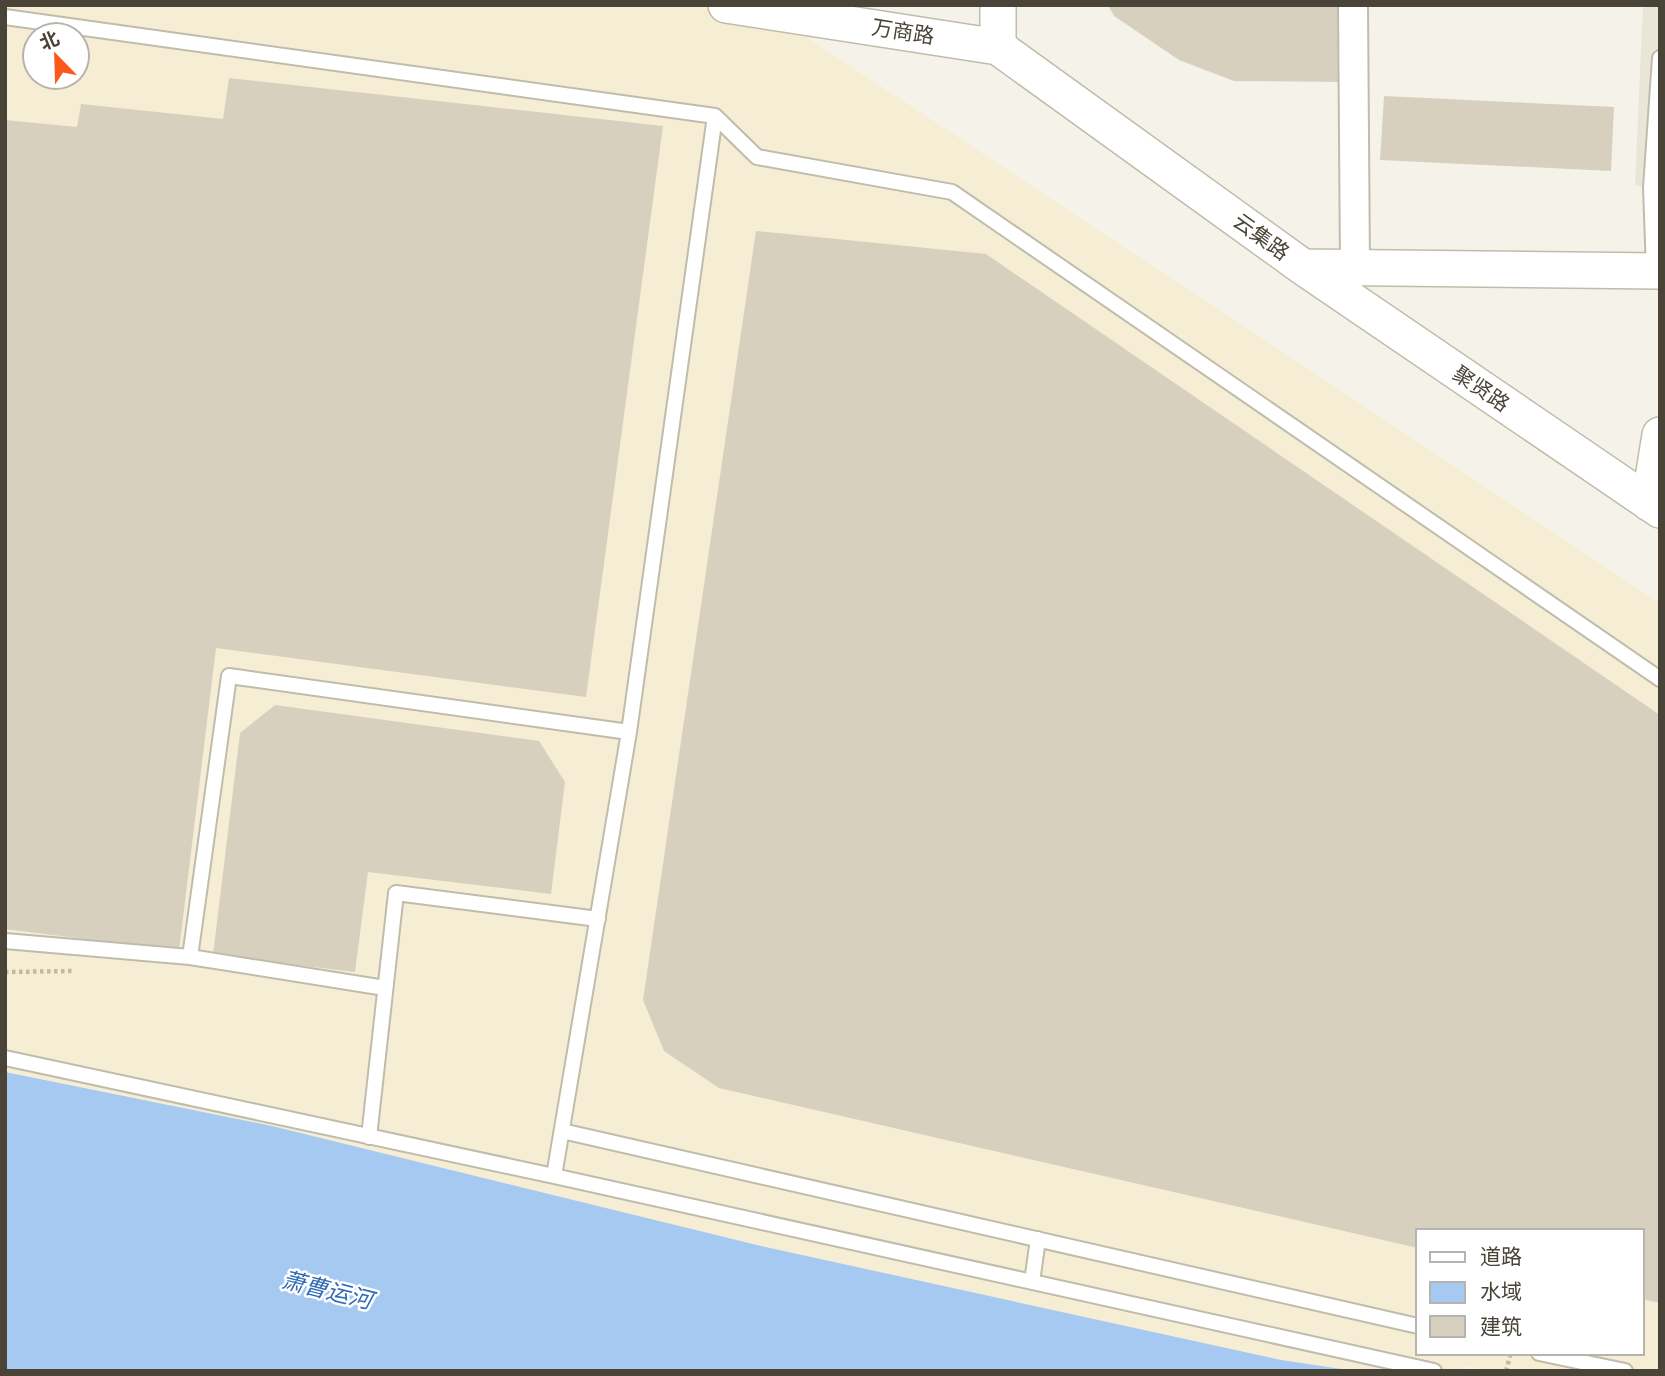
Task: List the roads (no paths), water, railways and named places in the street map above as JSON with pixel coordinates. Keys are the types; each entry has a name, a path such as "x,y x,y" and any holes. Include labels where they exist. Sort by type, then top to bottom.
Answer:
{"street":[{"name":"万商路","path":"726,5 998,47"},
{"path":"998,5 998,47"},
{"path":"1353,5 1355,268"},
{"name":"云集路","path":"998,47 1303,267 1657,271"},
{"name":"聚贤路","path":"1303,267 1654,507"},
{"path":"1654,507 1660,435"}],"lane":[{"path":"5,18 715,116 757,157 952,192 1660,679"},
{"path":"1657,271 1651,188 1660,58"},
{"path":"554,1176 629,732 715,116"},
{"path":"190,957 229,676 629,732"},
{"path":"369,1137 396,894 598,919"},
{"path":"5,941 190,957 386,988"},
{"path":"5,1059 554,1176 1434,1371"},
{"path":"562,1130 1416,1326"},
{"path":"1032,1282 1038,1239"},
{"path":"1549,1355 1625,1371"}],"water":[{"name":"萧曹运河","path":"5,1072 272,1126 761,1246 1281,1360 1355,1371 5,1371"}]}
